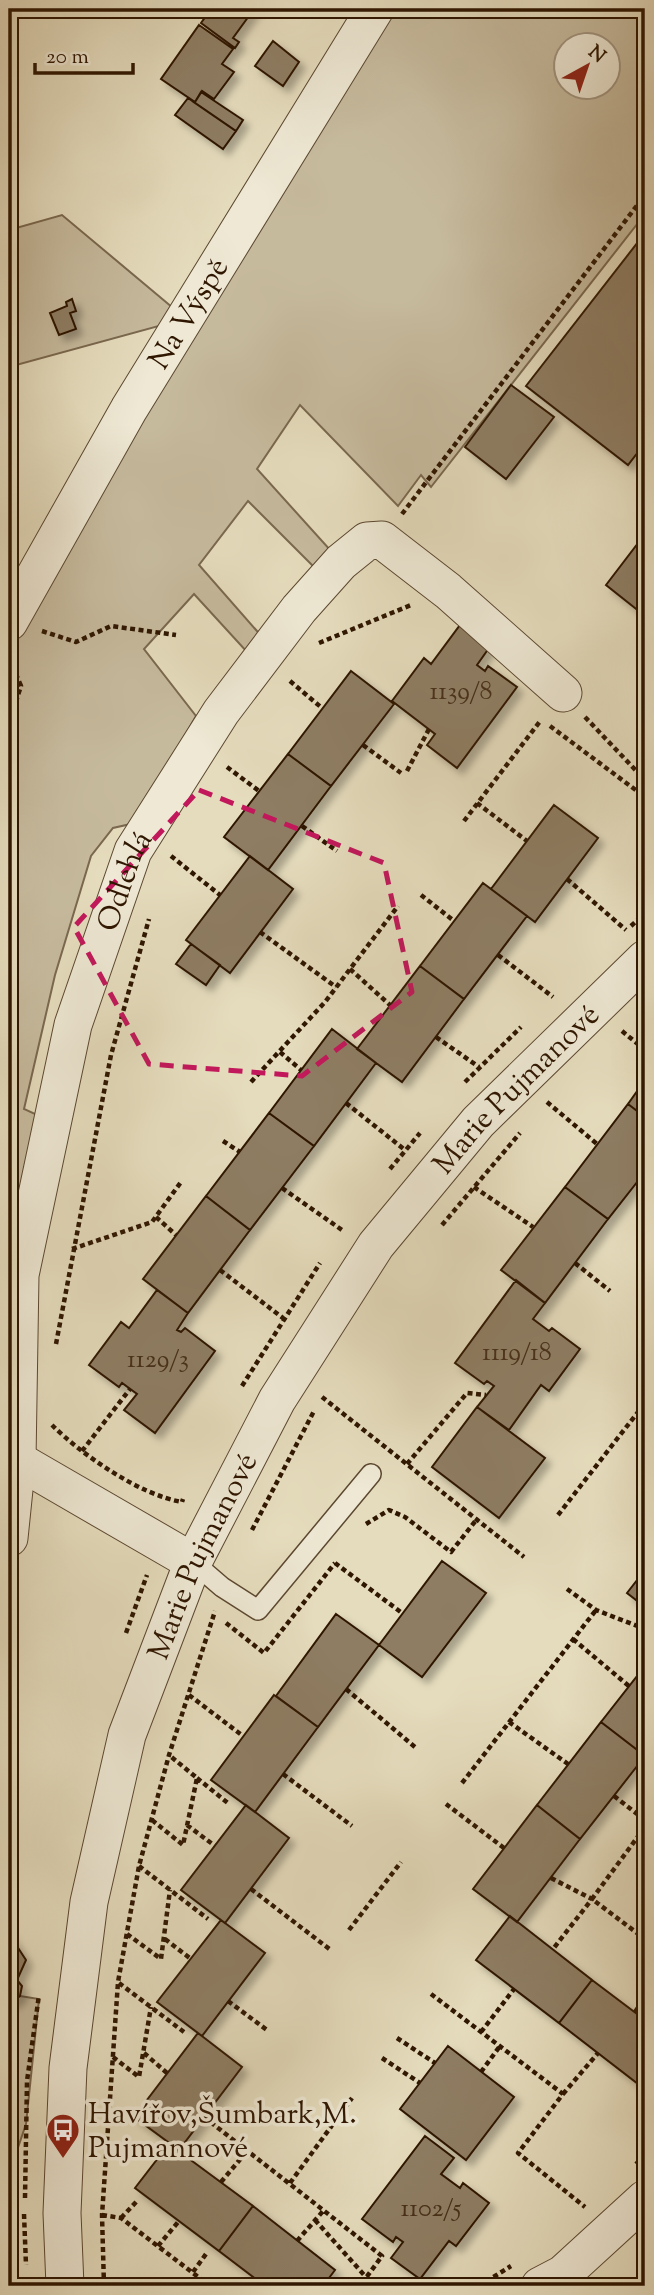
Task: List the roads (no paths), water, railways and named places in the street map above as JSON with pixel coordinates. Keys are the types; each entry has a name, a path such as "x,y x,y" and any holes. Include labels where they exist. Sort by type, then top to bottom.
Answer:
{"street":[{"name":"Na Výspě","path":"10,621 129,409 375,9"},
{"name":"Odlehlá","path":"9,1538 17,1460 20,1275 73,1025 134,851 221,712 299,609 341,562 367,541 382,540 448,591 552,706"},
{"name":"Marie Pujmanové","path":"65,2286 62,2213 68,2068 89,1902 127,1735 193,1562 277,1400 376,1245 629,943"},
{"path":"17,1460 193,1562"},
{"path":"540,2286 563,2274 645,2199"}],"lane":[{"path":"193,1562 222,1587 258,1611 371,1474"}],"place":[{"name":"Havířov,Šumbark,M. Pujmannové","path":"63,2160"}]}
